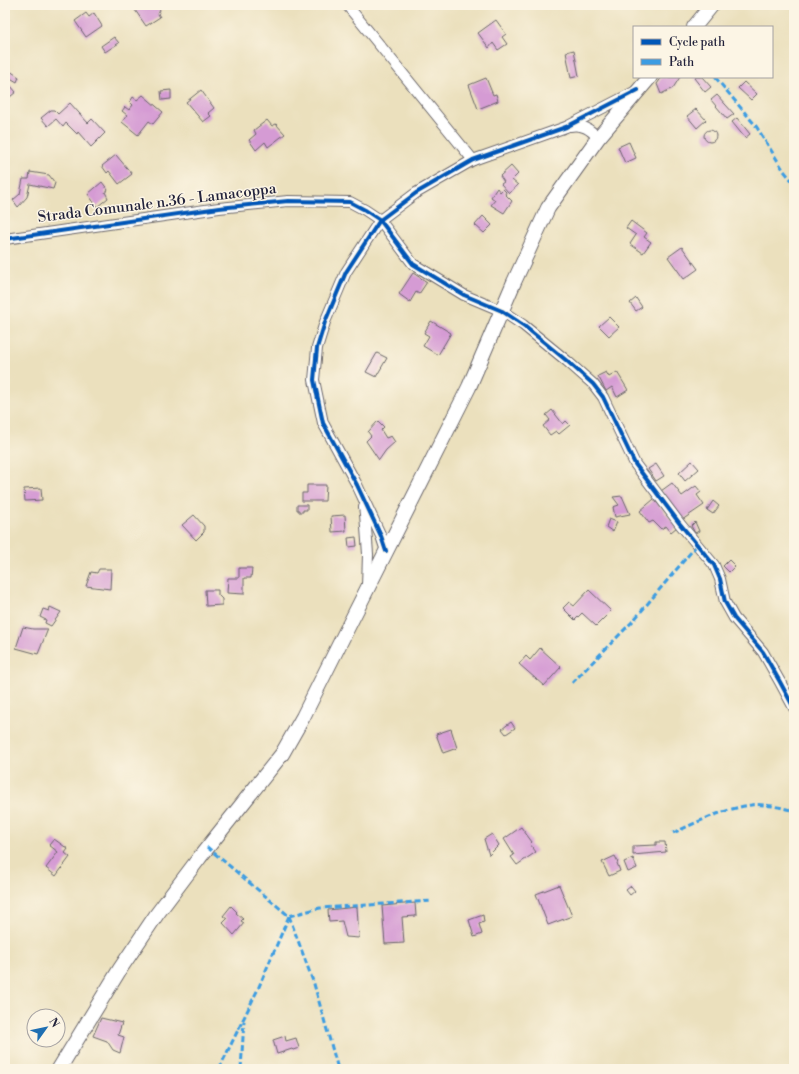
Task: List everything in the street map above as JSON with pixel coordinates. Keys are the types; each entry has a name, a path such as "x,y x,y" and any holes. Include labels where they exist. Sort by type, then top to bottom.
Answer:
{"main road":[{"path":"695,26 712,5"},
{"path":"59,1069 120,969 157,914 200,857 282,754 303,717 469,387 548,208 598,138 649,78"}],"street":[{"path":"348,5 473,160"},
{"path":"386,551 376,525 357,485 322,423 314,380 317,348 324,322 346,272 380,220 416,193 473,160 566,127 638,90"},
{"path":"566,127 583,126 592,131 598,138"},
{"name":"Strada Comunale n.36 - Lamacoppa","path":"5,239 219,208 288,201 350,202 365,210 380,220 413,264 464,295 502,311 523,325 593,384 604,397 635,464 680,524 714,565 720,579 726,602 734,618 763,652 794,708"},
{"path":"357,485 365,514 368,554 367,589"}],"building":[{"path":"142,5 157,5 160,10 158,14 160,17 146,26 135,10"},
{"path":"86,13 89,17 94,13 102,26 86,37 75,21"},
{"path":"496,20 506,34 502,37 507,44 498,50 493,43 489,48 478,33"},
{"path":"114,37 119,43 105,52 101,46"},
{"path":"574,50 579,76 571,78 566,52"},
{"path":"10,71 19,77 17,82 7,76"},
{"path":"486,78 493,95 496,94 498,101 478,109 469,85"},
{"path":"661,78 679,78 673,88 661,94 657,84"},
{"path":"694,78 703,78 711,87 705,92"},
{"path":"744,82 757,94 751,100 738,88"},
{"path":"10,85 16,92 5,101 5,90"},
{"path":"171,90 171,99 162,100 161,91"},
{"path":"201,90 214,108 208,113 211,116 203,122 186,102"},
{"path":"143,95 163,112 153,124 149,121 138,135 122,122 127,115 122,111 125,107 129,110 133,105 130,102 133,97 137,100"},
{"path":"717,95 734,114 727,119 711,100"},
{"path":"70,103 88,123 92,119 105,133 91,147 78,132 77,134 66,123 63,127 56,119 48,126 41,118 51,110 54,110 58,114"},
{"path":"696,109 706,120 697,128 687,116"},
{"path":"737,118 750,134 745,138 732,122"},
{"path":"267,120 272,126 276,124 285,134 268,147 265,142 256,150 249,140 256,134 254,130"},
{"path":"710,130 714,132 716,136 714,140 710,142 706,140 704,136 706,132"},
{"path":"629,142 636,158 625,163 618,147"},
{"path":"116,155 132,174 119,184 109,171 107,173 102,166"},
{"path":"511,166 518,174 512,180 518,185 509,193 501,184 504,182 500,176"},
{"path":"30,172 49,175 55,183 53,189 30,184 27,197 18,207 13,200 20,194 23,179 29,179"},
{"path":"102,182 108,190 105,192 108,198 97,207 88,194"},
{"path":"497,188 500,192 503,189 506,192 505,194 512,201 504,213 491,205 495,200 491,197"},
{"path":"483,216 492,225 484,233 475,225"},
{"path":"631,221 647,233 644,237 651,242 643,253 630,244 636,235 626,228"},
{"path":"682,247 698,269 684,279 668,257"},
{"path":"413,273 427,282 419,294 416,292 410,302 399,294"},
{"path":"636,298 642,307 636,311 630,303"},
{"path":"609,317 619,327 609,336 599,326"},
{"path":"431,321 451,333 438,355 423,346 429,336 424,333"},
{"path":"377,353 387,358 376,377 366,372"},
{"path":"606,372 609,377 617,372 628,390 617,397 612,387 606,391 598,376"},
{"path":"552,410 563,424 566,421 570,425 559,434 556,431 550,435 543,426 550,420 546,415"},
{"path":"378,421 384,427 381,430 386,438 391,436 395,442 386,450 379,460 366,441 371,436 368,432"},
{"path":"692,461 699,469 685,481 679,473"},
{"path":"656,464 664,476 656,481 648,469"},
{"path":"672,483 682,496 696,486 701,492 697,495 704,505 682,520 661,491"},
{"path":"307,485 326,485 325,501 302,501 302,493 307,493"},
{"path":"41,488 42,500 25,501 24,489"},
{"path":"622,496 630,514 615,517 613,507 619,505 613,497"},
{"path":"654,499 677,527 671,532 666,526 661,529 653,521 649,523 640,511"},
{"path":"713,501 719,506 713,514 707,510"},
{"path":"297,505 307,505 307,510 299,512 299,510 297,510"},
{"path":"194,515 204,526 204,532 196,540 182,525"},
{"path":"345,515 346,531 332,532 331,516"},
{"path":"609,519 617,522 613,532 606,527"},
{"path":"695,522 699,531 695,533 691,526"},
{"path":"356,537 357,546 349,547 348,538"},
{"path":"729,560 735,566 729,572 723,566"},
{"path":"239,568 252,568 251,578 244,578 244,594 227,593 228,578 239,578"},
{"path":"99,569 111,569 110,589 86,586 91,572 97,573"},
{"path":"205,590 218,590 218,595 222,599 222,605 206,606"},
{"path":"589,590 611,611 596,626 582,613 575,620 563,608 569,602 574,606"},
{"path":"50,607 61,612 51,626 45,623 46,620 40,617 43,609 49,611"},
{"path":"23,627 48,629 38,654 16,648"},
{"path":"540,648 561,667 544,686 519,664 526,656 530,660"},
{"path":"511,722 515,728 506,734 502,729"},
{"path":"451,729 457,748 443,753 436,734"},
{"path":"521,827 532,842 530,844 536,852 517,865 511,857 514,855 504,839"},
{"path":"492,834 499,845 489,855 484,839"},
{"path":"54,839 68,849 65,853 70,857 56,876 46,868 58,852 49,845"},
{"path":"656,842 665,842 666,852 633,855 633,846 656,845"},
{"path":"615,856 620,871 609,876 602,862"},
{"path":"633,858 637,868 628,872 624,862"},
{"path":"559,885 572,916 548,925 536,894"},
{"path":"631,886 635,891 630,895 626,890"},
{"path":"415,903 416,916 402,917 404,943 385,944 382,906"},
{"path":"231,906 243,919 241,921 244,923 234,935 223,923 227,919 223,916"},
{"path":"357,907 359,938 346,937 342,921 329,922 328,910"},
{"path":"483,915 484,922 479,924 482,934 474,937 469,920"},
{"path":"101,1018 122,1023 118,1035 124,1037 120,1053 113,1050 107,1041 93,1036"},
{"path":"285,1036 286,1041 296,1038 299,1048 277,1054 273,1040"}],"marked path":[{"path":"716,78 756,126 784,171 794,183"},
{"path":"572,683 633,621 697,545"},
{"path":"673,833 701,820 751,805 767,805 794,811"},
{"path":"207,847 289,916 320,908 432,901"},
{"path":"289,916 314,984 338,1069"},
{"path":"219,1069 258,989 289,916"},
{"path":"241,1069 244,1021"}],"cycle path":[{"path":"386,551 381,536 357,485 323,423 314,380 317,348 325,322 346,272 380,220 416,193 473,160 566,127 638,90"},
{"path":"5,239 219,208 288,201 350,202 365,210 380,220 413,264 464,295 502,311 523,325 593,384 603,397 635,464 680,524 714,565 720,579 725,602 734,618 763,652 794,708"}]}
